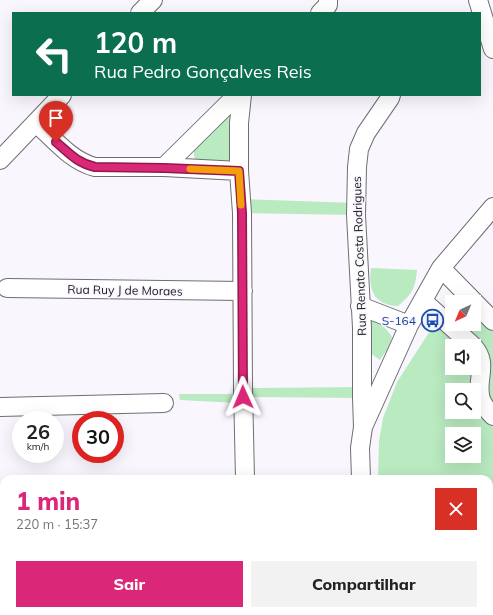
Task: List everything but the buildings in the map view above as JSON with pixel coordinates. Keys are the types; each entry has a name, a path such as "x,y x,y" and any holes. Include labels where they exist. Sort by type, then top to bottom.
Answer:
{"street":[{"path":"141,12 153,0"},
{"path":"478,0 493,49"},
{"path":"0,160 61,96"},
{"path":"164,168 236,96"},
{"path":"242,96 239,123 239,171 242,213 242,388 245,475"},
{"name":"Rua Renato Costa Rodrigues","path":"363,427 362,328 356,215 357,167 359,149 366,133 391,96"},
{"path":"36,123 76,160 86,165 95,167 239,171"},
{"path":"361,475 360,448 363,427 409,325 441,268 493,207"},
{"path":"441,268 493,321"},
{"name":"Rua Ruy J de Moraes","path":"7,288 242,291"},
{"path":"423,301 464,339"},
{"path":"360,306 409,325"},
{"path":"481,360 480,396 487,410 493,416"},
{"path":"0,407 164,403"}],"green space":[{"path":"222,112 233,113 234,161 195,162 193,145"},
{"path":"241,199 356,203 356,215 242,213"},
{"path":"371,268 417,270 414,286 410,294 398,306 383,303 374,295 370,276"},
{"path":"458,290 463,295 454,295"},
{"path":"445,308 445,331 481,331 481,312 493,325 493,475 378,475 379,441 383,418 397,382"},
{"path":"370,320 383,326 392,337 388,348 380,360 370,353"},
{"path":"362,387 362,398 243,397 243,388"},
{"path":"179,394 237,394 237,403 180,400"}],"slow traffic":[{"path":"190,169 239,171 241,205"}],"place":[{"name":"S-164","path":"432,320"}],"route":[{"path":"56,142 76,160 86,165 95,167 239,171 242,213 243,397"}]}
